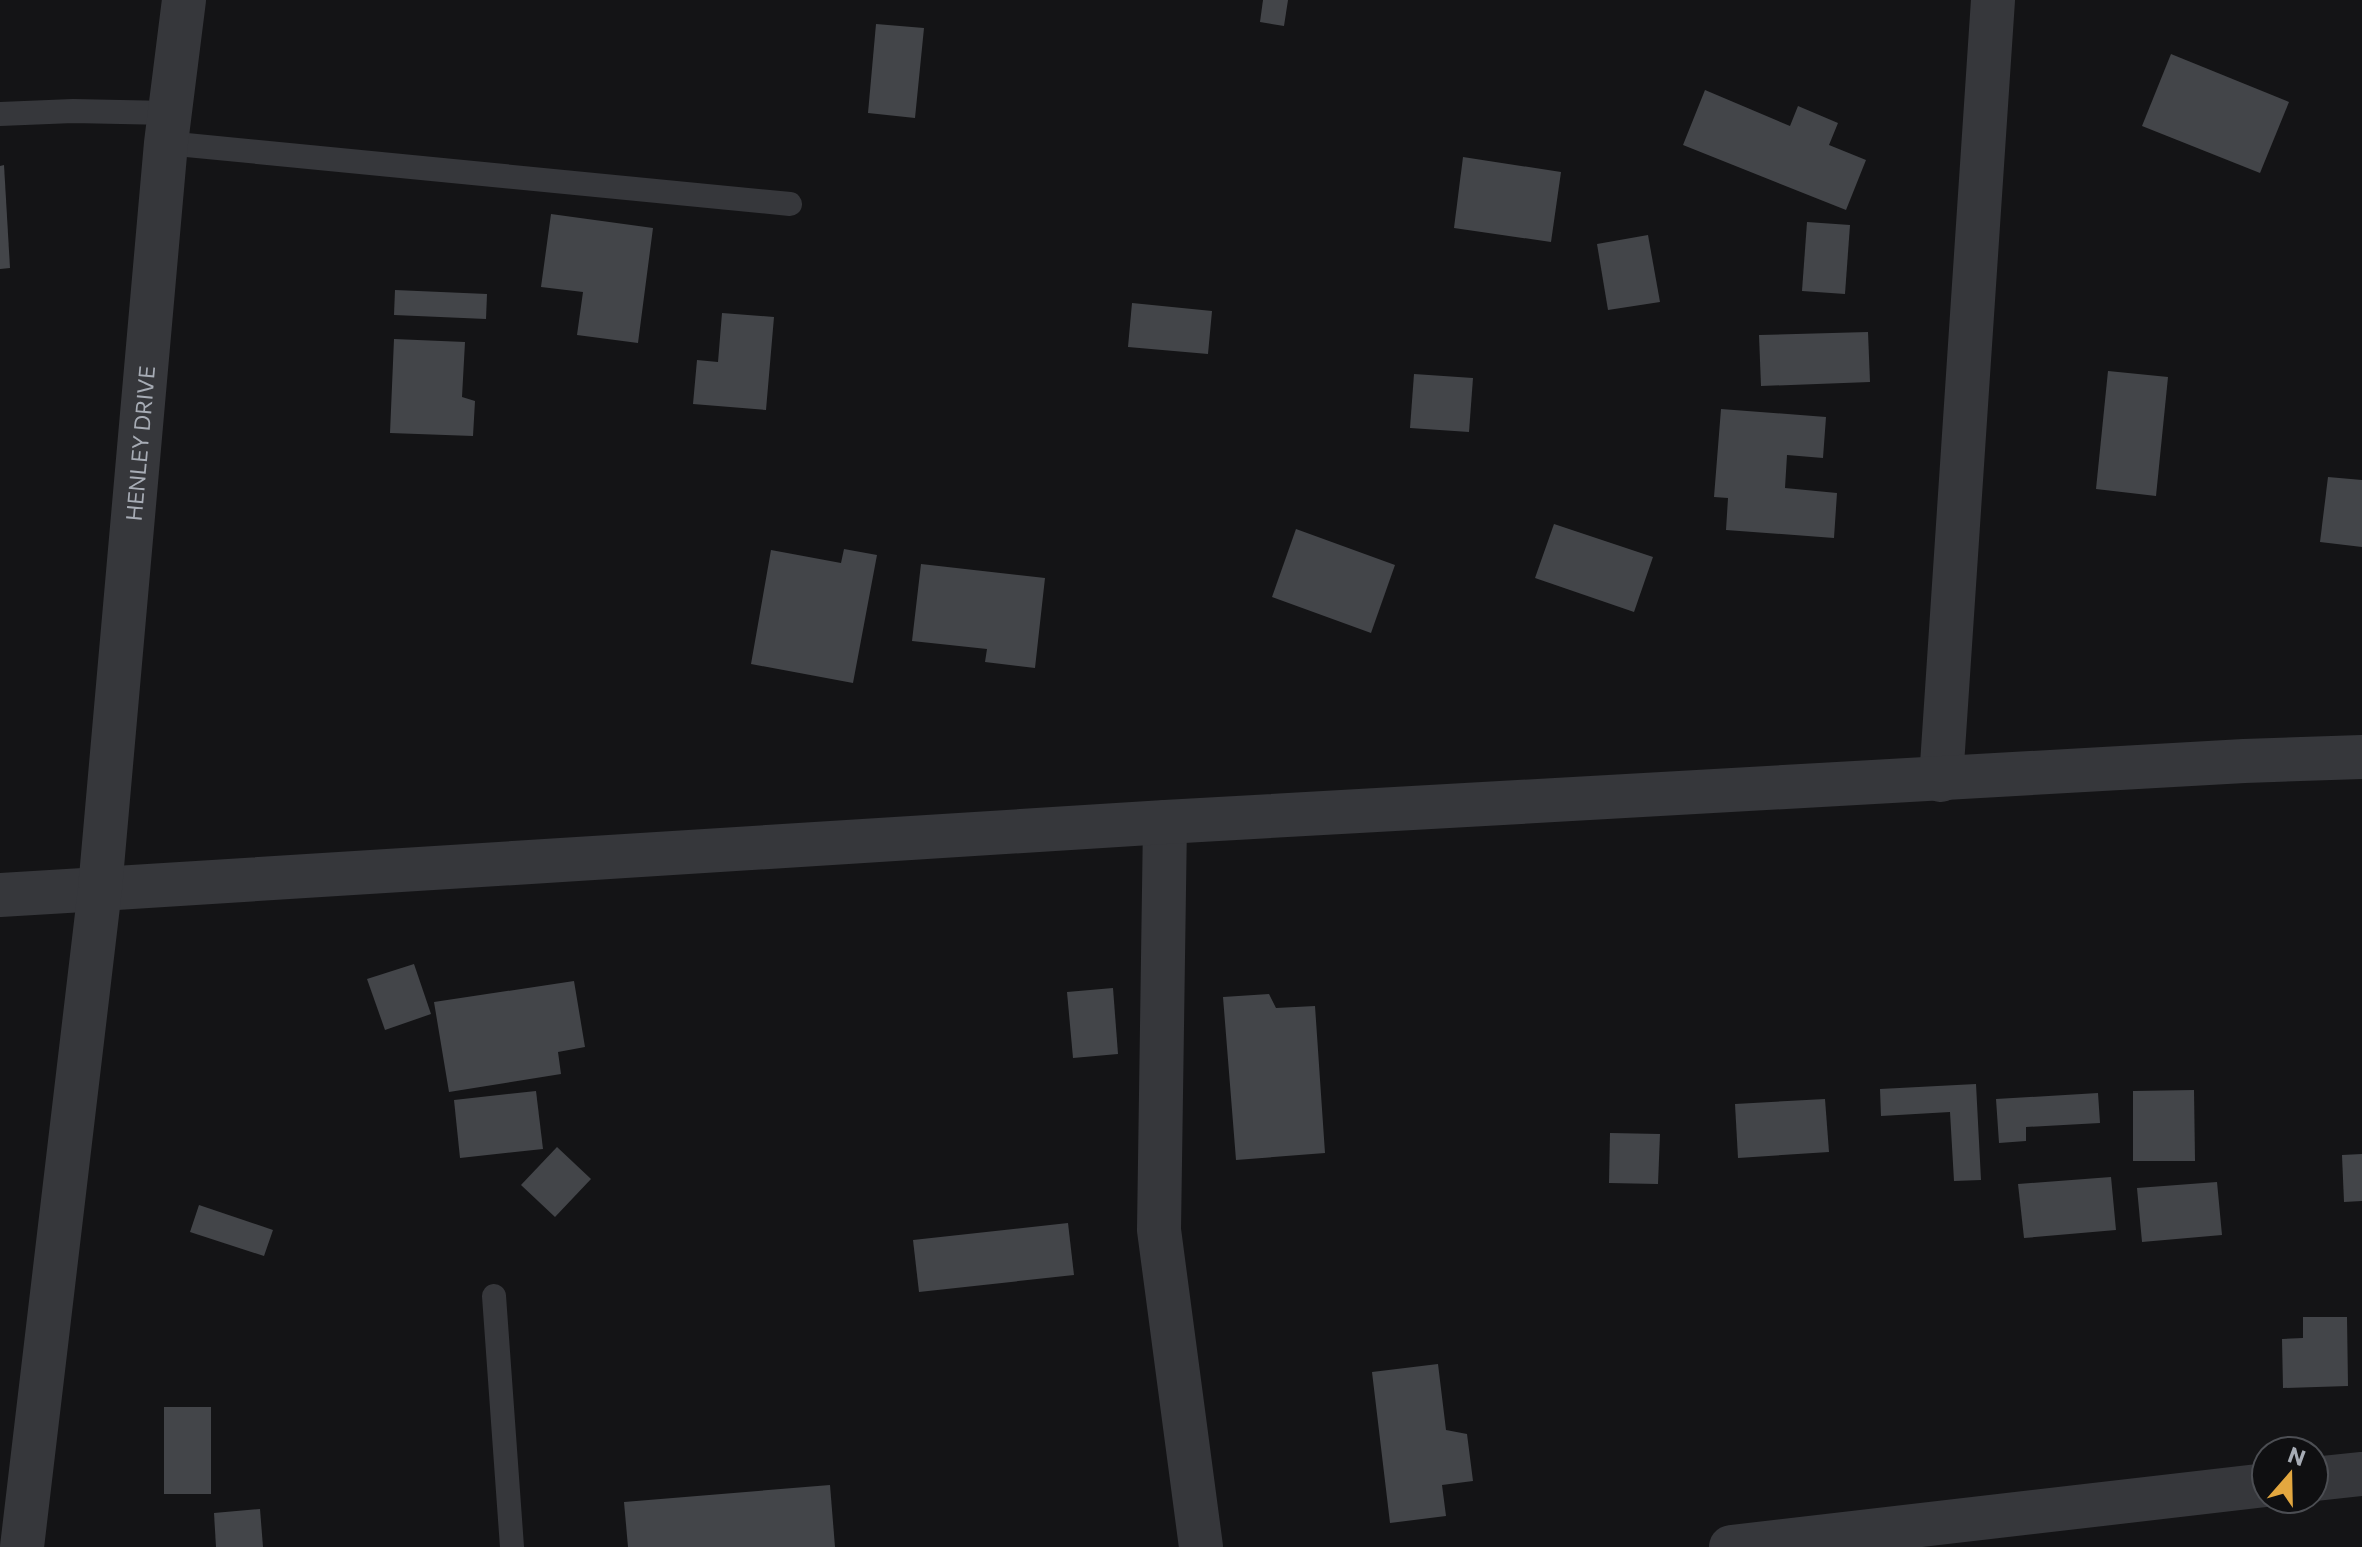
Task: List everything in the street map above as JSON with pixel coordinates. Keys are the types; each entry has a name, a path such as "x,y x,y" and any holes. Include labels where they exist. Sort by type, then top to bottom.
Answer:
{"street":[{"name":"HENLEY DRIVE","path":"22,1547 100,889 168,128 184,0"},
{"path":"1941,780 1993,0"},
{"path":"0,895 1165,822 2244,761 2362,757"},
{"path":"1165,822 1159,1230 1201,1547"},
{"path":"2330,1477 2362,1474"},
{"path":"1731,1547 2250,1487"}],"lane":[{"path":"0,114 73,111 168,128 790,204"},
{"path":"494,1296 512,1547"}],"building":[{"path":"1263,0 1288,0 1284,26 1260,22"},
{"path":"876,24 924,28 915,118 868,113"},
{"path":"2171,54 2289,102 2260,173 2142,126"},
{"path":"1705,90 1790,126 1798,106 1838,123 1829,145 1866,160 1846,210 1683,145"},
{"path":"1463,157 1561,172 1551,242 1454,228"},
{"path":"4,165 10,268 0,269 0,166"},
{"path":"551,214 653,228 638,343 577,335 583,292 541,287"},
{"path":"1807,222 1850,225 1845,294 1802,291"},
{"path":"1648,235 1660,302 1608,310 1597,244"},
{"path":"395,290 487,294 486,319 394,315"},
{"path":"1132,303 1212,311 1208,354 1128,347"},
{"path":"722,313 774,317 766,410 693,404 697,360 718,362"},
{"path":"1868,332 1870,382 1761,386 1759,335"},
{"path":"394,339 465,342 462,397 475,401 473,436 390,433"},
{"path":"2108,371 2168,377 2156,496 2096,489"},
{"path":"1414,374 1473,378 1469,432 1410,428"},
{"path":"1721,409 1826,417 1823,458 1787,455 1785,488 1837,493 1834,538 1726,530 1728,498 1714,497"},
{"path":"2328,477 2362,480 2362,547 2320,542"},
{"path":"1554,524 1653,557 1634,612 1535,578"},
{"path":"1296,529 1395,565 1371,633 1272,597"},
{"path":"844,549 877,555 853,683 751,664 771,550 841,563"},
{"path":"921,564 1045,578 1035,668 985,662 987,649 912,641"},
{"path":"414,964 431,1014 385,1030 367,979"},
{"path":"574,981 585,1047 558,1052 561,1074 449,1092 434,1002"},
{"path":"1113,988 1118,1054 1073,1058 1067,992"},
{"path":"1269,994 1276,1008 1315,1006 1325,1153 1236,1160 1223,997"},
{"path":"1976,1084 1981,1180 1954,1181 1950,1112 1881,1116 1880,1089"},
{"path":"2194,1090 2195,1161 2133,1161 2133,1091"},
{"path":"536,1091 543,1149 460,1158 454,1100"},
{"path":"2098,1093 2100,1123 2026,1127 2026,1141 1999,1143 1996,1099"},
{"path":"1825,1099 1829,1152 1738,1158 1735,1104"},
{"path":"1610,1133 1660,1134 1658,1184 1609,1183"},
{"path":"557,1147 591,1179 555,1217 521,1185"},
{"path":"2362,1154 2362,1201 2344,1202 2342,1155"},
{"path":"2111,1177 2116,1230 2024,1238 2018,1184"},
{"path":"2217,1182 2222,1235 2142,1242 2137,1188"},
{"path":"199,1205 273,1230 264,1256 190,1232"},
{"path":"1068,1223 1074,1275 919,1292 913,1240"},
{"path":"2303,1317 2347,1317 2348,1386 2283,1388 2282,1339 2303,1338"},
{"path":"1438,1364 1446,1430 1467,1434 1473,1481 1442,1485 1446,1516 1390,1523 1372,1372"},
{"path":"164,1407 211,1407 211,1494 164,1494"},
{"path":"830,1485 835,1547 628,1547 624,1502"},
{"path":"260,1509 263,1547 216,1547 214,1513"}]}
